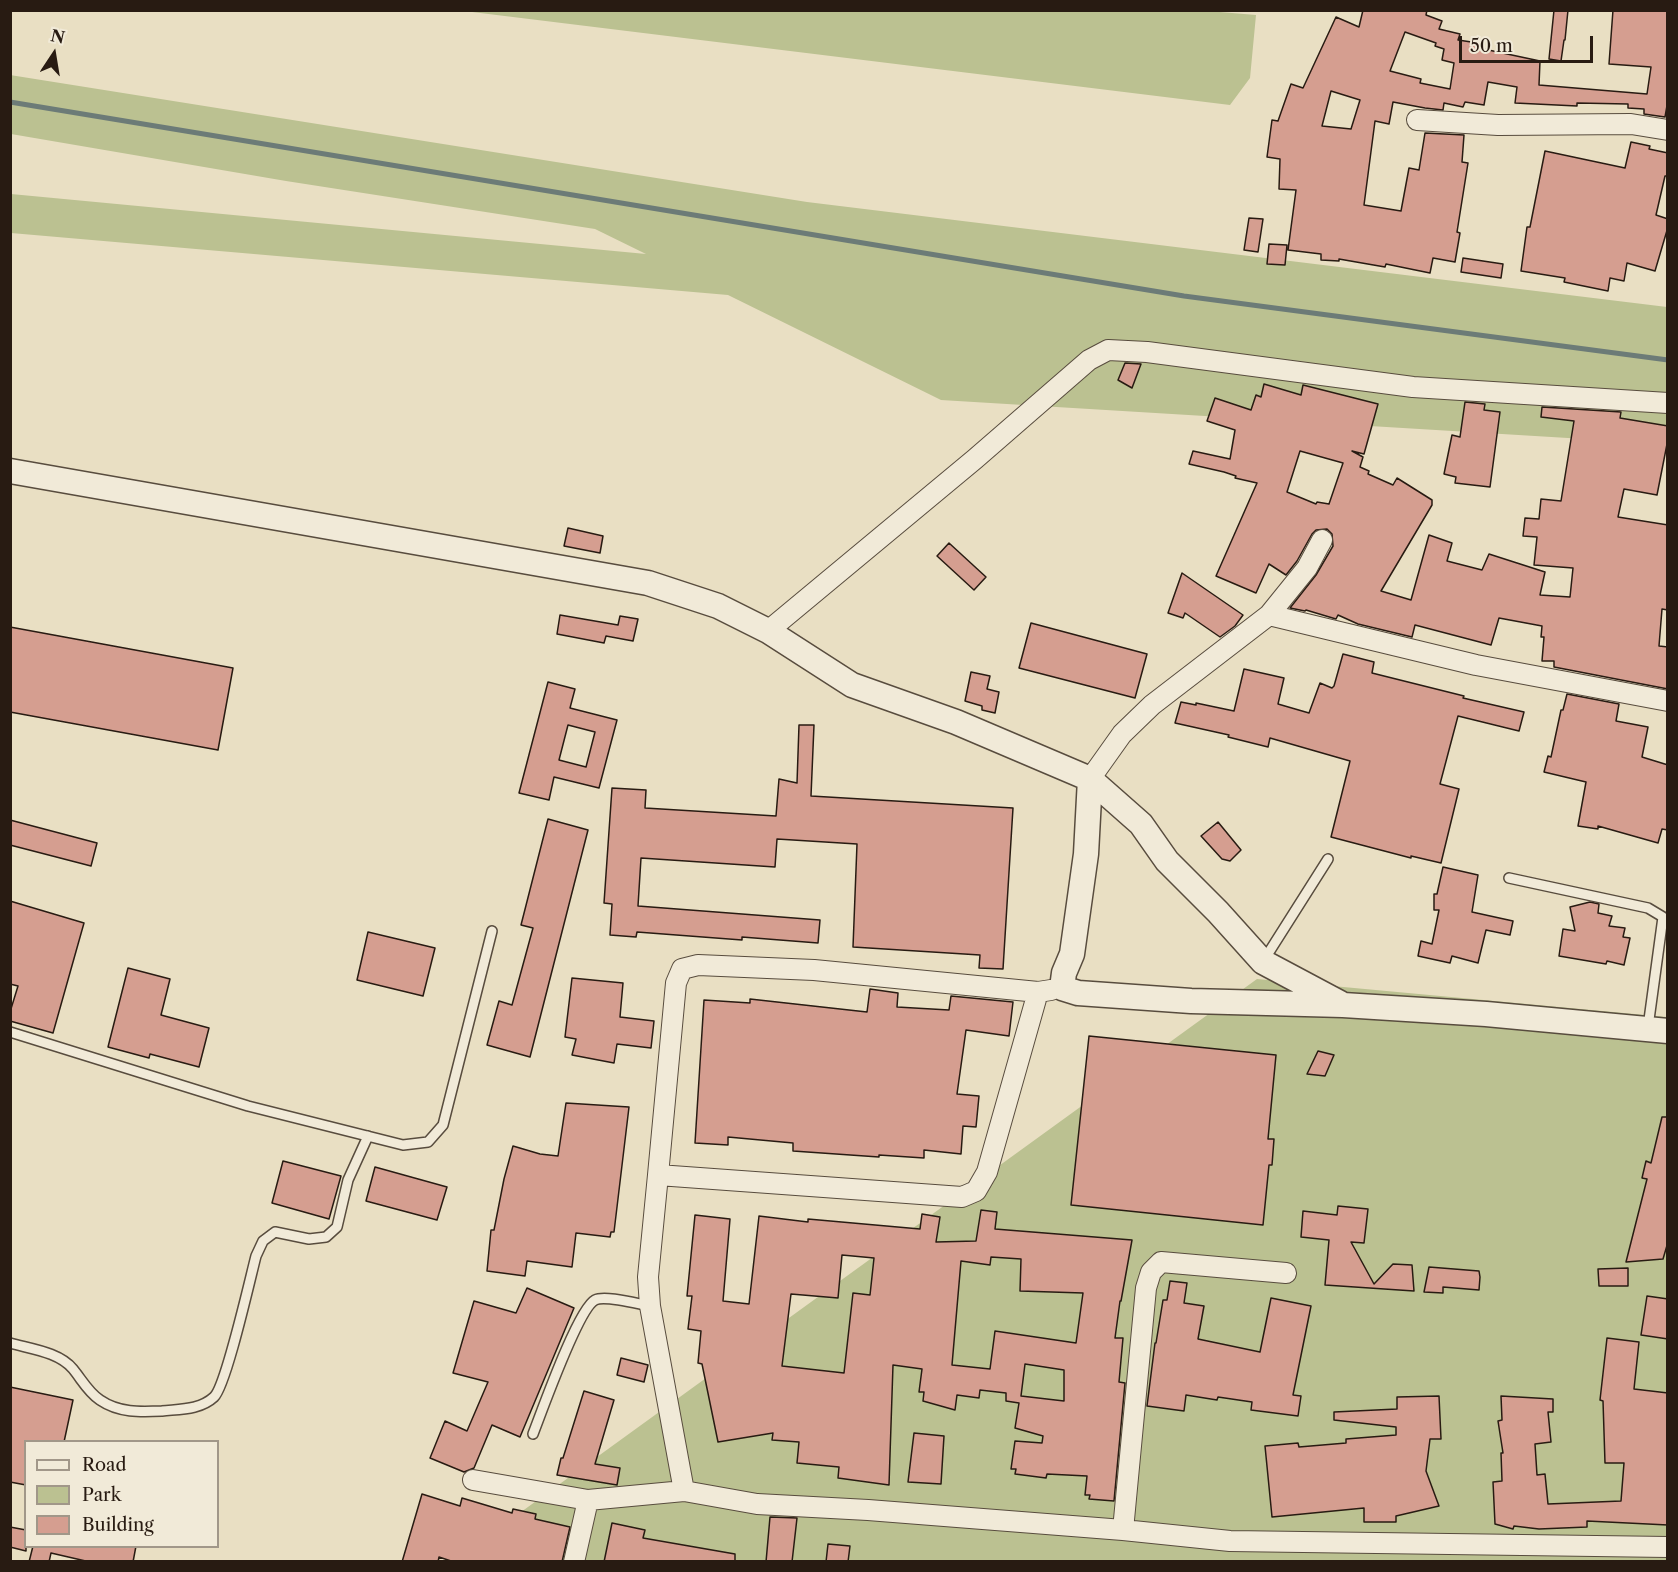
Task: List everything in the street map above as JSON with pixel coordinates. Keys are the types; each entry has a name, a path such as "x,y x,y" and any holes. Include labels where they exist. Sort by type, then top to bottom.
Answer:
{"street":[{"path":"1418,120 1498,125 1631,124 1668,130"},
{"path":"768,631 975,459 1068,376 1089,360 1108,350 1147,352 1413,387 1668,403"},
{"path":"10,471 648,583 718,606 768,631 852,685 956,722 1090,779 1141,824 1167,861 1218,912 1263,962 1343,1005"},
{"path":"1062,988 1064,973 1072,954 1086,854 1090,779 1122,734 1152,705 1269,615 1307,568 1322,540"},
{"path":"1269,615 1476,665 1668,701"},
{"path":"684,1491 650,1306 648,1277 676,983 682,969 698,966 814,970 1038,992 1062,988 1078,993 1191,1001 1343,1005 1486,1014 1658,1030"},
{"path":"658,1175 962,1197 976,1191 987,1172 1038,992"},
{"path":"1123,1530 1145,1299 1151,1272 1161,1262 1286,1272"},
{"path":"472,1480 588,1500 684,1491 757,1504 868,1510 1123,1530 1230,1541 1668,1547"},
{"path":"574,1562 588,1500"}],"lane":[{"path":"1263,962 1328,859"},
{"path":"1509,878 1648,908 1663,917 1658,1030"},
{"path":"10,1032 248,1106 403,1145 428,1142 443,1125 492,931"},
{"path":"10,1343 61,1358 73,1369 83,1385 100,1400 120,1410 148,1412 200,1407 216,1396 224,1376 256,1256 263,1241 275,1232 309,1239 327,1237 337,1227 348,1180 368,1136"},
{"path":"533,1434 572,1337 586,1309 595,1300 607,1299 650,1306"}],"green space":[{"path":"1196,10 1256,15 1250,78 1230,105 464,11"},
{"path":"10,75 807,202 1667,307 1667,444 941,400 728,295 11,233 11,194 646,254 595,229 286,181 11,134"},
{"path":"1257,979 1667,1017 1667,1561 452,1562"}],"building":[{"path":"1363,10 1427,10 1426,15 1442,21 1439,29 1460,34 1458,40 1478,43 1479,48 1540,61 1539,85 1647,94 1651,67 1609,64 1613,10 1668,10 1668,100 1665,117 1644,114 1644,109 1628,108 1628,104 1577,103 1577,106 1515,103 1517,87 1488,82 1484,105 1465,102 1463,107 1444,103 1443,110 1393,102 1389,124 1375,121 1364,205 1401,211 1409,168 1419,170 1425,133 1464,135 1462,162 1468,163 1457,232 1460,233 1455,262 1433,258 1430,273 1386,264 1385,267 1339,259 1339,261 1321,260 1321,254 1288,250 1296,190 1279,189 1280,159 1267,157 1272,120 1278,121 1291,84 1303,88 1336,17 1359,27","holes":["1405,32 1436,43 1435,46 1444,49 1442,60 1454,63 1450,89 1420,83 1421,79 1390,71","1331,91 1360,100 1351,129 1322,126"]},
{"path":"1554,10 1568,10 1561,61 1549,59"},
{"path":"1631,142 1668,153 1668,176 1665,176 1656,215 1668,219 1668,227 1655,271 1627,263 1624,281 1610,278 1608,291 1564,282 1565,278 1521,271 1527,227 1530,227 1545,151 1625,168"},
{"path":"1249,218 1263,219 1258,252 1244,250"},
{"path":"1269,244 1287,245 1285,265 1267,264"},
{"path":"1463,258 1503,264 1501,278 1461,272"},
{"path":"1125,363 1141,364 1132,388 1118,380"},
{"path":"1264,384 1301,395 1303,385 1378,404 1364,454 1352,451 1363,457 1360,467 1369,471 1368,474 1393,485 1397,478 1432,500 1432,505 1381,591 1411,600 1429,535 1452,543 1447,561 1482,570 1489,554 1545,572 1540,595 1570,597 1573,568 1534,565 1537,537 1523,536 1525,518 1539,519 1541,499 1561,501 1574,421 1541,417 1542,407 1621,412 1620,418 1668,426 1668,439 1657,495 1624,489 1618,517 1668,525 1668,610 1662,609 1659,646 1668,647 1668,689 1554,667 1554,661 1542,661 1544,637 1541,637 1542,626 1499,618 1491,645 1415,625 1412,637 1358,624 1338,615 1336,619 1290,608 1316,575 1333,546 1332,534 1327,529 1316,530 1312,534 1286,575 1269,564 1256,593 1216,576 1257,483 1189,464 1193,451 1230,459 1235,430 1207,421 1215,398 1251,410 1256,395 1261,397","holes":["1300,451 1343,463 1329,504 1317,502 1316,504 1287,492"]},
{"path":"1465,402 1485,404 1484,410 1500,412 1490,487 1455,483 1456,477 1444,474 1452,435 1460,437"},
{"path":"568,528 603,536 600,553 564,546"},
{"path":"949,543 986,577 974,590 937,556"},
{"path":"1182,573 1243,615 1235,626 1220,637 1185,613 1183,618 1168,613"},
{"path":"560,615 618,625 620,616 638,619 633,641 606,636 604,643 557,634"},
{"path":"1031,623 1147,654 1135,698 1019,668"},
{"path":"10,627 233,668 218,750 10,712"},
{"path":"1343,654 1374,662 1372,673 1524,712 1519,731 1458,716 1440,784 1459,789 1441,863 1411,856 1411,858 1331,837 1350,761 1270,738 1268,747 1228,737 1229,735 1175,723 1181,702 1234,711 1244,669 1284,678 1278,704 1309,713 1320,683 1332,688 1334,686"},
{"path":"971,672 990,676 987,689 999,692 995,713 982,710 982,706 965,701"},
{"path":"548,682 575,689 570,708 617,720 599,788 554,777 549,800 519,793","holes":["568,725 595,732 586,767 559,760"]},
{"path":"1567,694 1619,704 1616,721 1648,727 1642,757 1668,765 1668,830 1662,829 1658,843 1598,826 1598,829 1578,826 1586,782 1544,772 1548,756 1551,757 1561,710 1563,710"},
{"path":"799,725 814,725 811,796 1013,808 1003,969 979,968 980,955 853,947 857,844 777,839 775,867 641,858 638,906 820,920 818,943 637,932 636,937 610,935 612,904 604,903 612,788 646,790 645,808 776,816 779,779 797,783"},
{"path":"548,819 588,830 530,1057 487,1045 499,1001 512,1005 533,928 521,925"},
{"path":"10,820 97,843 91,866 10,845"},
{"path":"1218,822 1241,850 1230,861 1222,859 1201,836"},
{"path":"1443,867 1478,875 1472,912 1513,921 1510,935 1486,930 1478,963 1452,956 1450,963 1418,956 1421,941 1432,944 1439,910 1434,910 1434,894 1437,894"},
{"path":"10,901 84,923 53,1033 10,1021 10,1012 18,986 10,984"},
{"path":"1590,902 1599,904 1598,913 1612,916 1609,926 1625,928 1623,937 1630,938 1624,965 1559,956 1563,929 1575,931 1570,907"},
{"path":"368,932 435,948 423,996 357,980"},
{"path":"128,968 170,979 161,1015 209,1028 199,1067 150,1054 149,1058 108,1047"},
{"path":"572,978 623,983 620,1017 654,1021 651,1048 617,1044 614,1063 572,1055 576,1039 565,1037"},
{"path":"870,989 898,993 897,1007 949,1010 951,996 1013,1002 1009,1036 966,1030 957,1094 979,1096 976,1127 963,1126 961,1154 924,1150 924,1158 793,1151 793,1143 728,1137 728,1145 695,1143 704,1000 750,1003 750,999 867,1012"},
{"path":"1089,1036 1276,1055 1268,1139 1274,1139 1263,1225 1071,1205"},
{"path":"1318,1051 1334,1055 1325,1076 1307,1074"},
{"path":"566,1103 629,1107 614,1232 611,1232 610,1237 576,1233 572,1267 527,1261 525,1276 487,1271 491,1230 494,1230 513,1146 540,1154 558,1156"},
{"path":"1662,1117 1668,1117 1668,1242 1663,1259 1626,1262 1647,1179 1642,1178 1646,1161 1651,1163"},
{"path":"283,1161 341,1176 329,1219 272,1203"},
{"path":"375,1167 447,1187 437,1220 366,1201"},
{"path":"1338,1206 1368,1209 1364,1243 1351,1242 1374,1284 1393,1264 1412,1265 1414,1291 1325,1285 1329,1240 1301,1237 1303,1211 1337,1215"},
{"path":"981,1210 997,1212 995,1229 1132,1240 1115,1338 1123,1338 1119,1382 1125,1383 1114,1501 1089,1499 1090,1495 1085,1495 1087,1476 1047,1474 1046,1478 1015,1474 1016,1469 1011,1469 1015,1441 1042,1443 1043,1436 1015,1428 1019,1403 1006,1401 1006,1393 980,1390 979,1398 957,1395 955,1410 923,1401 924,1392 919,1392 922,1369 893,1365 889,1485 838,1478 839,1467 797,1463 799,1442 772,1440 773,1433 718,1442 702,1364 698,1363 701,1331 688,1329 692,1296 687,1296 695,1215 730,1219 723,1301 749,1304 759,1216 808,1222 808,1219 920,1229 922,1214 940,1217 936,1242 976,1241","holes":["842,1255 874,1258 870,1295 853,1293 844,1373 782,1366 791,1294 838,1298","991,1257 1021,1259 1020,1291 1083,1293 1076,1343 995,1331 990,1369 952,1365 961,1261 990,1265","1025,1364 1064,1370 1064,1401 1021,1396"]},
{"path":"1429,1267 1479,1271 1479,1290 1443,1287 1443,1293 1424,1292"},
{"path":"1628,1268 1628,1286 1599,1286 1598,1269"},
{"path":"1170,1281 1187,1283 1184,1303 1204,1306 1198,1339 1260,1352 1271,1298 1311,1306 1293,1395 1301,1396 1298,1416 1251,1410 1252,1402 1218,1397 1217,1400 1186,1395 1184,1411 1147,1406 1155,1343 1163,1300 1167,1300"},
{"path":"527,1288 574,1308 520,1437 492,1425 474,1468 464,1472 430,1458 445,1421 467,1431 488,1382 453,1373 474,1301 516,1313"},
{"path":"1647,1296 1668,1299 1668,1339 1641,1335"},
{"path":"1607,1338 1639,1342 1634,1389 1668,1393 1668,1525 1587,1521 1587,1527 1539,1529 1514,1526 1513,1529 1495,1524 1493,1482 1502,1481 1501,1453 1503,1453 1498,1421 1502,1420 1501,1396 1553,1399 1553,1412 1548,1412 1551,1442 1535,1444 1537,1475 1545,1474 1548,1504 1621,1501 1624,1463 1605,1463 1603,1401 1600,1400"},
{"path":"621,1358 648,1365 644,1382 617,1375"},
{"path":"10,1387 73,1400 64,1440 24,1440 24,1485 10,1482"},
{"path":"584,1391 614,1400 595,1464 620,1468 617,1485 557,1475"},
{"path":"1439,1396 1441,1439 1430,1439 1426,1471 1439,1506 1396,1516 1396,1522 1364,1522 1364,1508 1272,1517 1265,1446 1298,1443 1299,1447 1346,1443 1346,1439 1396,1435 1396,1427 1334,1420 1334,1412 1397,1409 1397,1397"},
{"path":"914,1433 944,1436 941,1484 908,1482"},
{"path":"422,1494 460,1506 462,1498 512,1513 513,1509 536,1514 535,1519 570,1527 562,1562 454,1562 439,1557 438,1562 402,1562"},
{"path":"770,1517 797,1518 792,1562 766,1562"},
{"path":"612,1523 645,1530 643,1538 735,1554 735,1562 604,1562"},
{"path":"10,1527 24,1530 26,1551 10,1547"},
{"path":"828,1544 850,1546 848,1562 826,1562"},
{"path":"32,1548 136,1548 133,1562 90,1562 51,1553 49,1562 29,1562"}],"waterway":[{"path":"10,102 1184,296 1668,360"}]}
